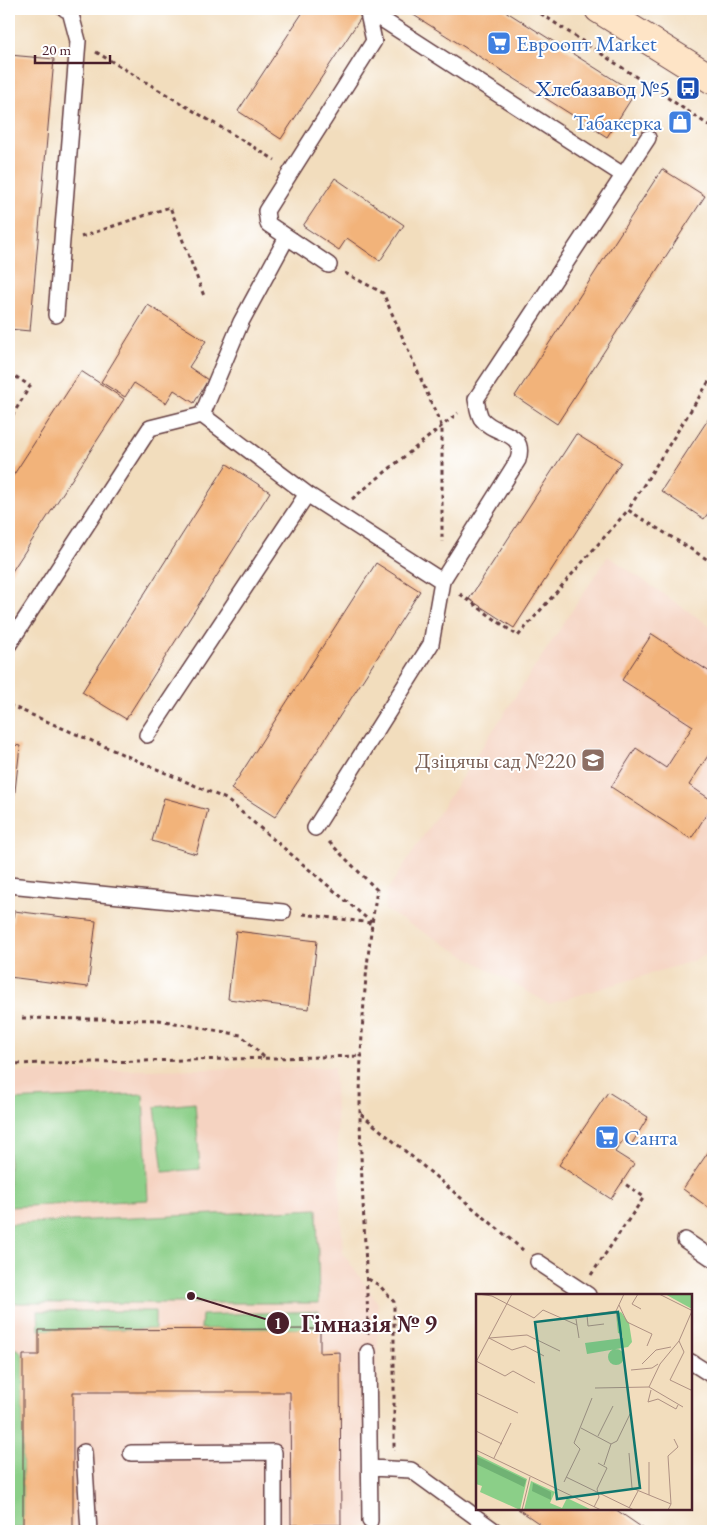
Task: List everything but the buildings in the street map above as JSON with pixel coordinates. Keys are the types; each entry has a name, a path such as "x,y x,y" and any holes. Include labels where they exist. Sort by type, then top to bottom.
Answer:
{"main road":[{"path":"599,9 713,80"}],"lane":[{"path":"56,315 78,41 70,11 65,9"},
{"path":"330,265 268,224 266,211 374,41 367,9"},
{"path":"367,9 623,175"},
{"path":"315,828 431,644 442,581 518,460 521,451 517,440 485,422 480,416 476,399 648,138"},
{"path":"202,415 241,322 287,237"},
{"path":"202,415 307,494 442,581"},
{"path":"9,644 150,428 202,415"},
{"path":"147,735 307,494"},
{"path":"9,884 283,912"},
{"path":"685,1240 713,1259"},
{"path":"538,1262 584,1292"},
{"path":"368,1352 370,1521"},
{"path":"692,1363 713,1376"},
{"path":"84,1452 88,1531"},
{"path":"131,1453 274,1452 274,1531"},
{"path":"370,1468 411,1470 495,1531"}],"path":[{"path":"534,9 713,128"},
{"path":"78,41 291,169"},
{"path":"61,243 170,207 204,296"},
{"path":"330,265 383,293 442,427 442,581 518,636 628,510 713,375"},
{"path":"9,372 30,386 9,421"},
{"path":"336,512 476,399"},
{"path":"628,510 713,563"},
{"path":"9,705 226,799 372,923"},
{"path":"315,828 377,890 365,994 360,1114 368,1279 368,1352"},
{"path":"283,912 372,923"},
{"path":"22,1018 159,1020 241,1035 266,1058"},
{"path":"9,1064 362,1056"},
{"path":"360,1114 538,1262"},
{"path":"584,1292 644,1197 622,1182"},
{"path":"368,1279 379,1285 394,1302 394,1469"}],"shaded area":[{"name":"Дзіцячы сад №220","path":"608,556 713,628 713,952 690,962 549,1004 385,910 386,892"},
{"path":"334,1067 343,1253 378,1303 377,1526 360,1526 360,1531 9,1531 9,1072"}],"green space":[{"path":"143,1094 148,1200 9,1207 9,1100"},
{"path":"195,1103 200,1169 163,1172 155,1107"},
{"path":"317,1209 319,1303 9,1303 9,1224"},
{"path":"38,1311 155,1311 155,1329 39,1330"},
{"path":"319,1311 320,1329 201,1329 202,1315"},
{"path":"9,1349 18,1349 23,1355 23,1527 9,1530"}],"place":[{"name":"Евроопт Market","path":"499,43"},
{"name":"Хлебазавод №5","path":"688,88"},
{"name":"Табакерка","path":"680,122"},
{"name":"Дзіцячы сад №220","path":"593,760"},
{"name":"Санта","path":"607,1137"},
{"name":"Гімназія № 9","path":"191,1296"}]}
